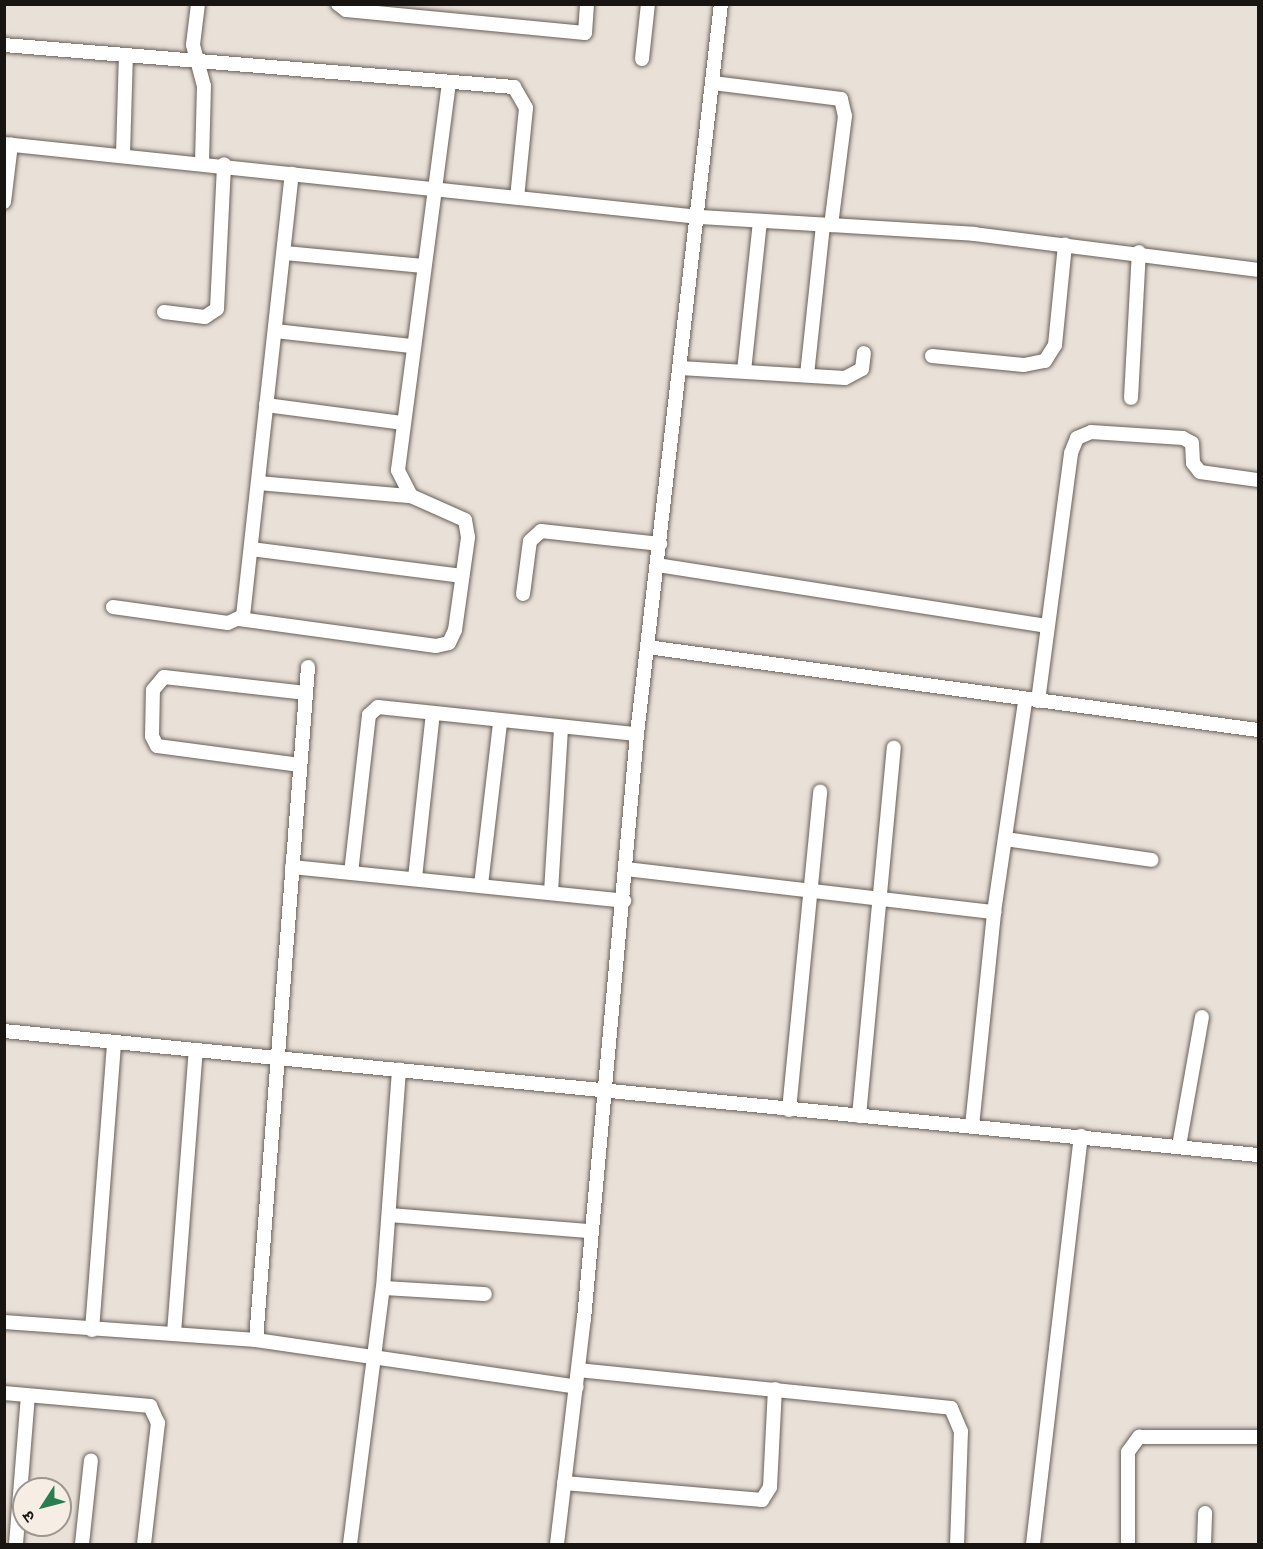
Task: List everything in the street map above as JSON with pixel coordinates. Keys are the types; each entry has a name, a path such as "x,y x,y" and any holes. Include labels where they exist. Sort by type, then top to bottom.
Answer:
{"street":[{"path":"198,4 195,60 205,99 202,161"},
{"path":"338,4 346,10 585,33 587,4"},
{"path":"642,59 648,4"},
{"path":"557,1545 577,1387 590,1231 624,901 637,734 699,217 721,4"},
{"path":"4,45 507,85 525,100 517,198"},
{"path":"123,154 126,55"},
{"path":"411,496 398,470 402,423 449,82"},
{"path":"713,83 841,99 845,116 827,225 807,375"},
{"path":"4,202 8,144 202,161 292,174 699,217 1065,244 1139,252 1258,270"},
{"path":"164,312 205,317 217,309 224,164"},
{"path":"239,619 246,608 292,174"},
{"path":"744,371 760,221"},
{"path":"932,356 1024,365 1045,361 1055,345 1065,244"},
{"path":"1131,398 1139,252"},
{"path":"285,254 423,266"},
{"path":"275,331 411,346"},
{"path":"680,368 852,377 862,369 864,353"},
{"path":"266,405 402,423"},
{"path":"972,1126 994,912 1005,839 1047,626 1071,453 1082,434 1184,438 1192,443 1193,464 1200,472 1258,480"},
{"path":"113,607 228,623 239,619 444,644 455,630 462,576 465,520 411,496 258,483"},
{"path":"523,594 530,541 541,531 660,544"},
{"path":"251,549 462,576"},
{"path":"657,564 1047,626"},
{"path":"647,647 1258,730"},
{"path":"256,1340 282,1059 292,867 308,667"},
{"path":"300,765 157,746 152,736 153,690 164,677 306,693"},
{"path":"351,873 369,715 383,707 500,723 637,734"},
{"path":"415,878 433,713"},
{"path":"482,885 500,723"},
{"path":"551,892 561,728"},
{"path":"859,1116 876,899 894,748"},
{"path":"789,1110 820,792"},
{"path":"1005,839 1152,860"},
{"path":"292,867 624,901"},
{"path":"626,869 994,912"},
{"path":"1179,1146 1202,1017"},
{"path":"4,1031 399,1070 604,1093 1081,1136 1258,1155"},
{"path":"92,1330 114,1043"},
{"path":"174,1333 196,1050"},
{"path":"350,1545 383,1288 399,1070"},
{"path":"1032,1545 1081,1136"},
{"path":"390,1215 590,1231"},
{"path":"383,1288 484,1294"},
{"path":"4,1322 256,1340 373,1355 577,1387"},
{"path":"578,1370 951,1408 961,1431 957,1545"},
{"path":"564,1483 762,1500 770,1487 776,1389"},
{"path":"4,1393 144,1403 156,1412 144,1545"},
{"path":"16,1545 28,1395"},
{"path":"1128,1545 1130,1444 1148,1434 1258,1437"},
{"path":"82,1545 91,1460"},
{"path":"1204,1545 1205,1514"}]}
